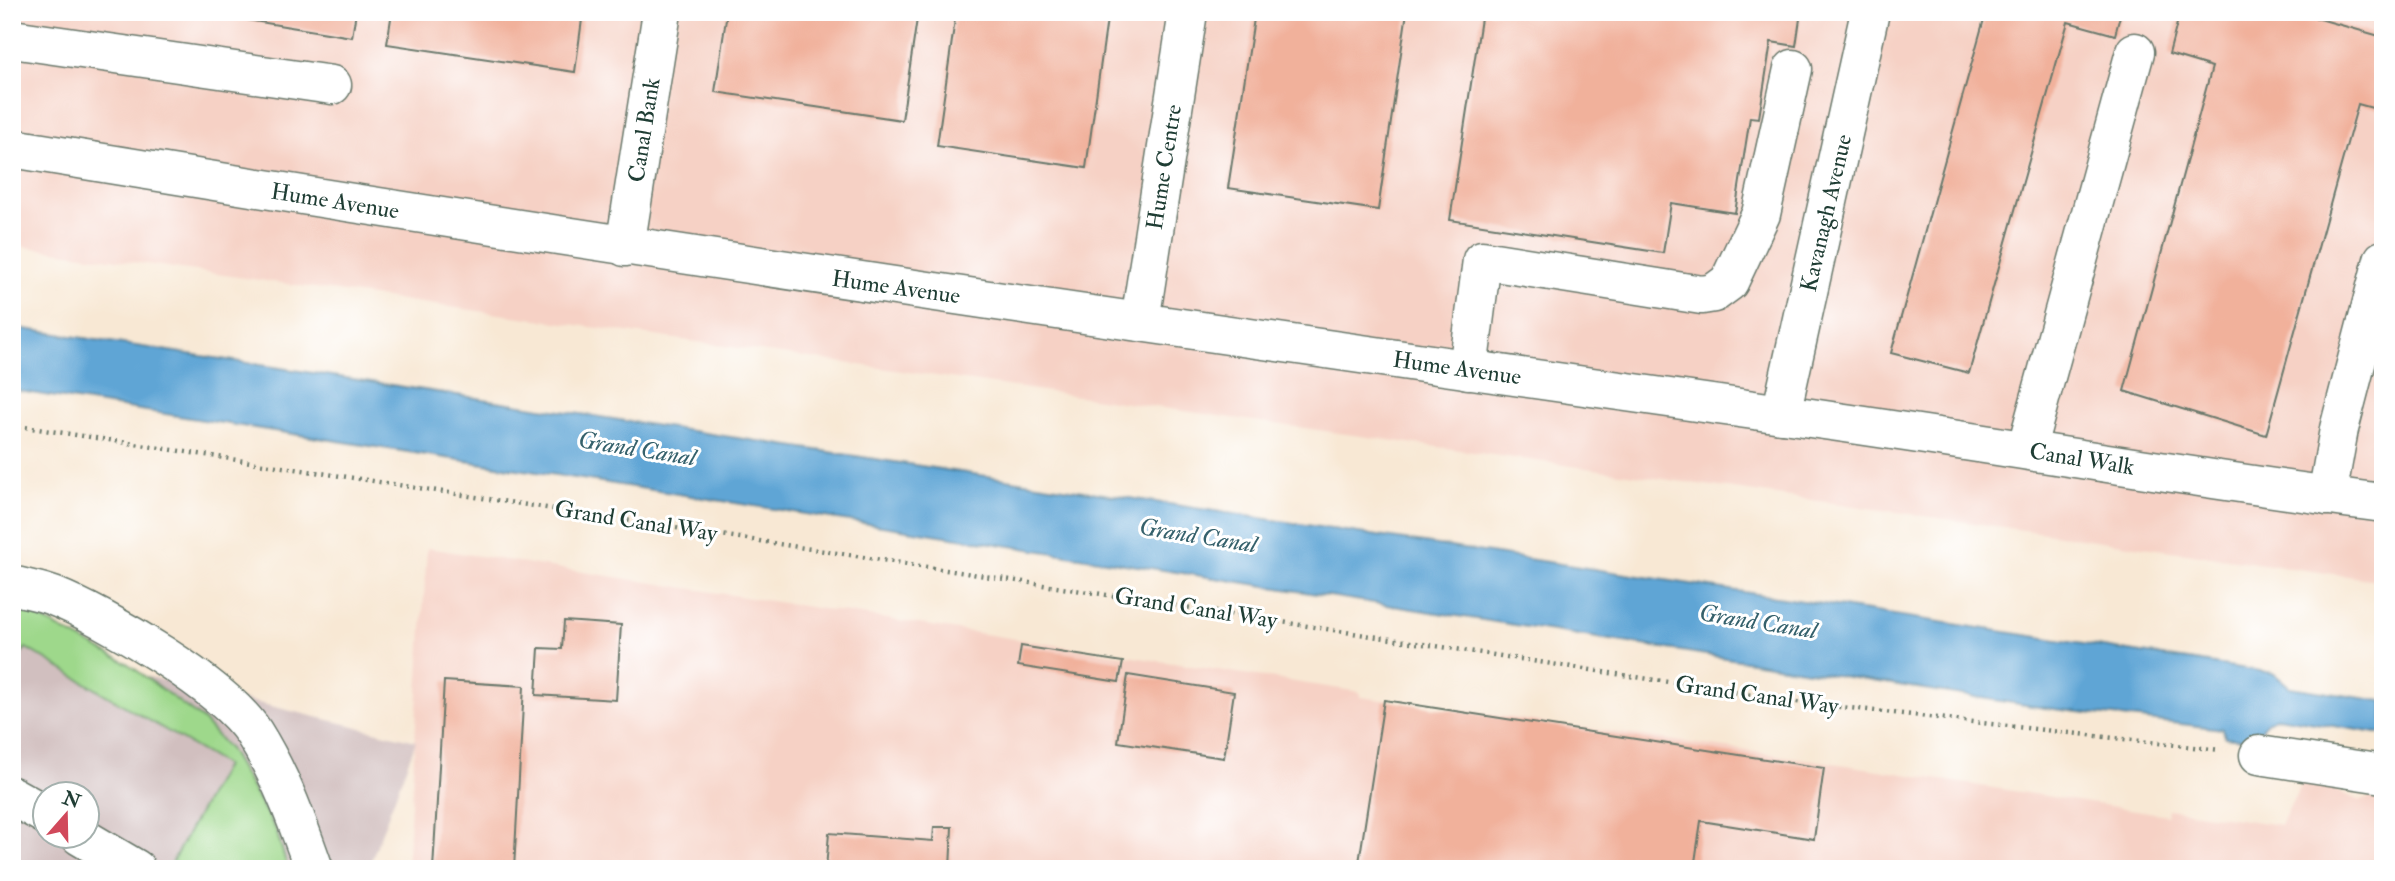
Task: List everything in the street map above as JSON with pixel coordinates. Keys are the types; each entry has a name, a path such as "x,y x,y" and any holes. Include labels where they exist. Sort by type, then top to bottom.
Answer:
{"street":[{"name":"Canal Bank","path":"625,247 662,12"},
{"name":"Hume Centre","path":"1140,321 1188,12"},
{"name":"Kavanagh Avenue","path":"1781,414 1870,12"},
{"path":"12,39 332,85"},
{"path":"2026,450 2135,52"},
{"path":"1468,370 1468,258 1702,295 1714,293 1729,282 1761,214 1793,69"},
{"name":"Hume Avenue","path":"12,148 625,247 1781,414"},
{"path":"2327,496 2339,429 2383,260"},
{"name":"Canal Walk","path":"1781,414 2383,503"},
{"path":"12,585 53,596 113,627 212,688 253,731 282,783 314,869"},
{"path":"2259,755 2383,774"},
{"path":"12,796 32,807"},
{"path":"102,848 136,869"}],"path":[{"name":"Grand Canal Way","path":"12,425 1797,702 2259,755"}],"shaded area":[{"path":"12,12 2383,12 2383,581 12,245"},
{"path":"427,548 1360,692 1360,697 1833,763 2167,815 2168,809 2281,825 2309,767 2332,789 2361,801 2383,793 2383,869 407,869"},
{"path":"12,644 416,741 368,869 12,869"}],"green space":[{"path":"12,608 24,610 127,663 203,720 229,749 276,830 288,869 175,869 170,866 225,765 26,648 12,664"}],"water":[{"name":"Grand Canal","path":"12,327 2273,673 2290,687 2383,701 2383,734 2278,717 2264,725 2259,741 2225,737 2223,729 2045,708 12,390"}],"building":[{"path":"198,12 356,12 352,37"},
{"path":"392,12 583,12 575,72 387,44"},
{"path":"727,12 918,12 902,120 715,92"},
{"path":"956,12 1108,12 1086,168 937,146"},
{"path":"1255,12 1407,12 1378,210 1228,188"},
{"path":"1482,12 1801,12 1796,46 1771,42 1759,118 1750,117 1735,213 1671,203 1663,253 1450,220"},
{"path":"1986,12 2121,12 2115,35 2068,22 1969,373 1891,353"},
{"path":"2180,12 2295,12 2383,37 2383,111 2358,104 2266,435 2124,391 2212,67 2169,54"},
{"path":"564,621 621,625 616,700 536,695 539,648 562,649"},
{"path":"1021,646 1123,662 1119,682 1018,666"},
{"path":"1128,675 1234,692 1224,758 1118,742"},
{"path":"444,681 524,686 514,869 433,869"},
{"path":"1384,700 1824,768 1814,839 1701,821 1694,869 1358,869"},
{"path":"934,827 952,827 950,869 826,869 829,833 933,841"}]}
